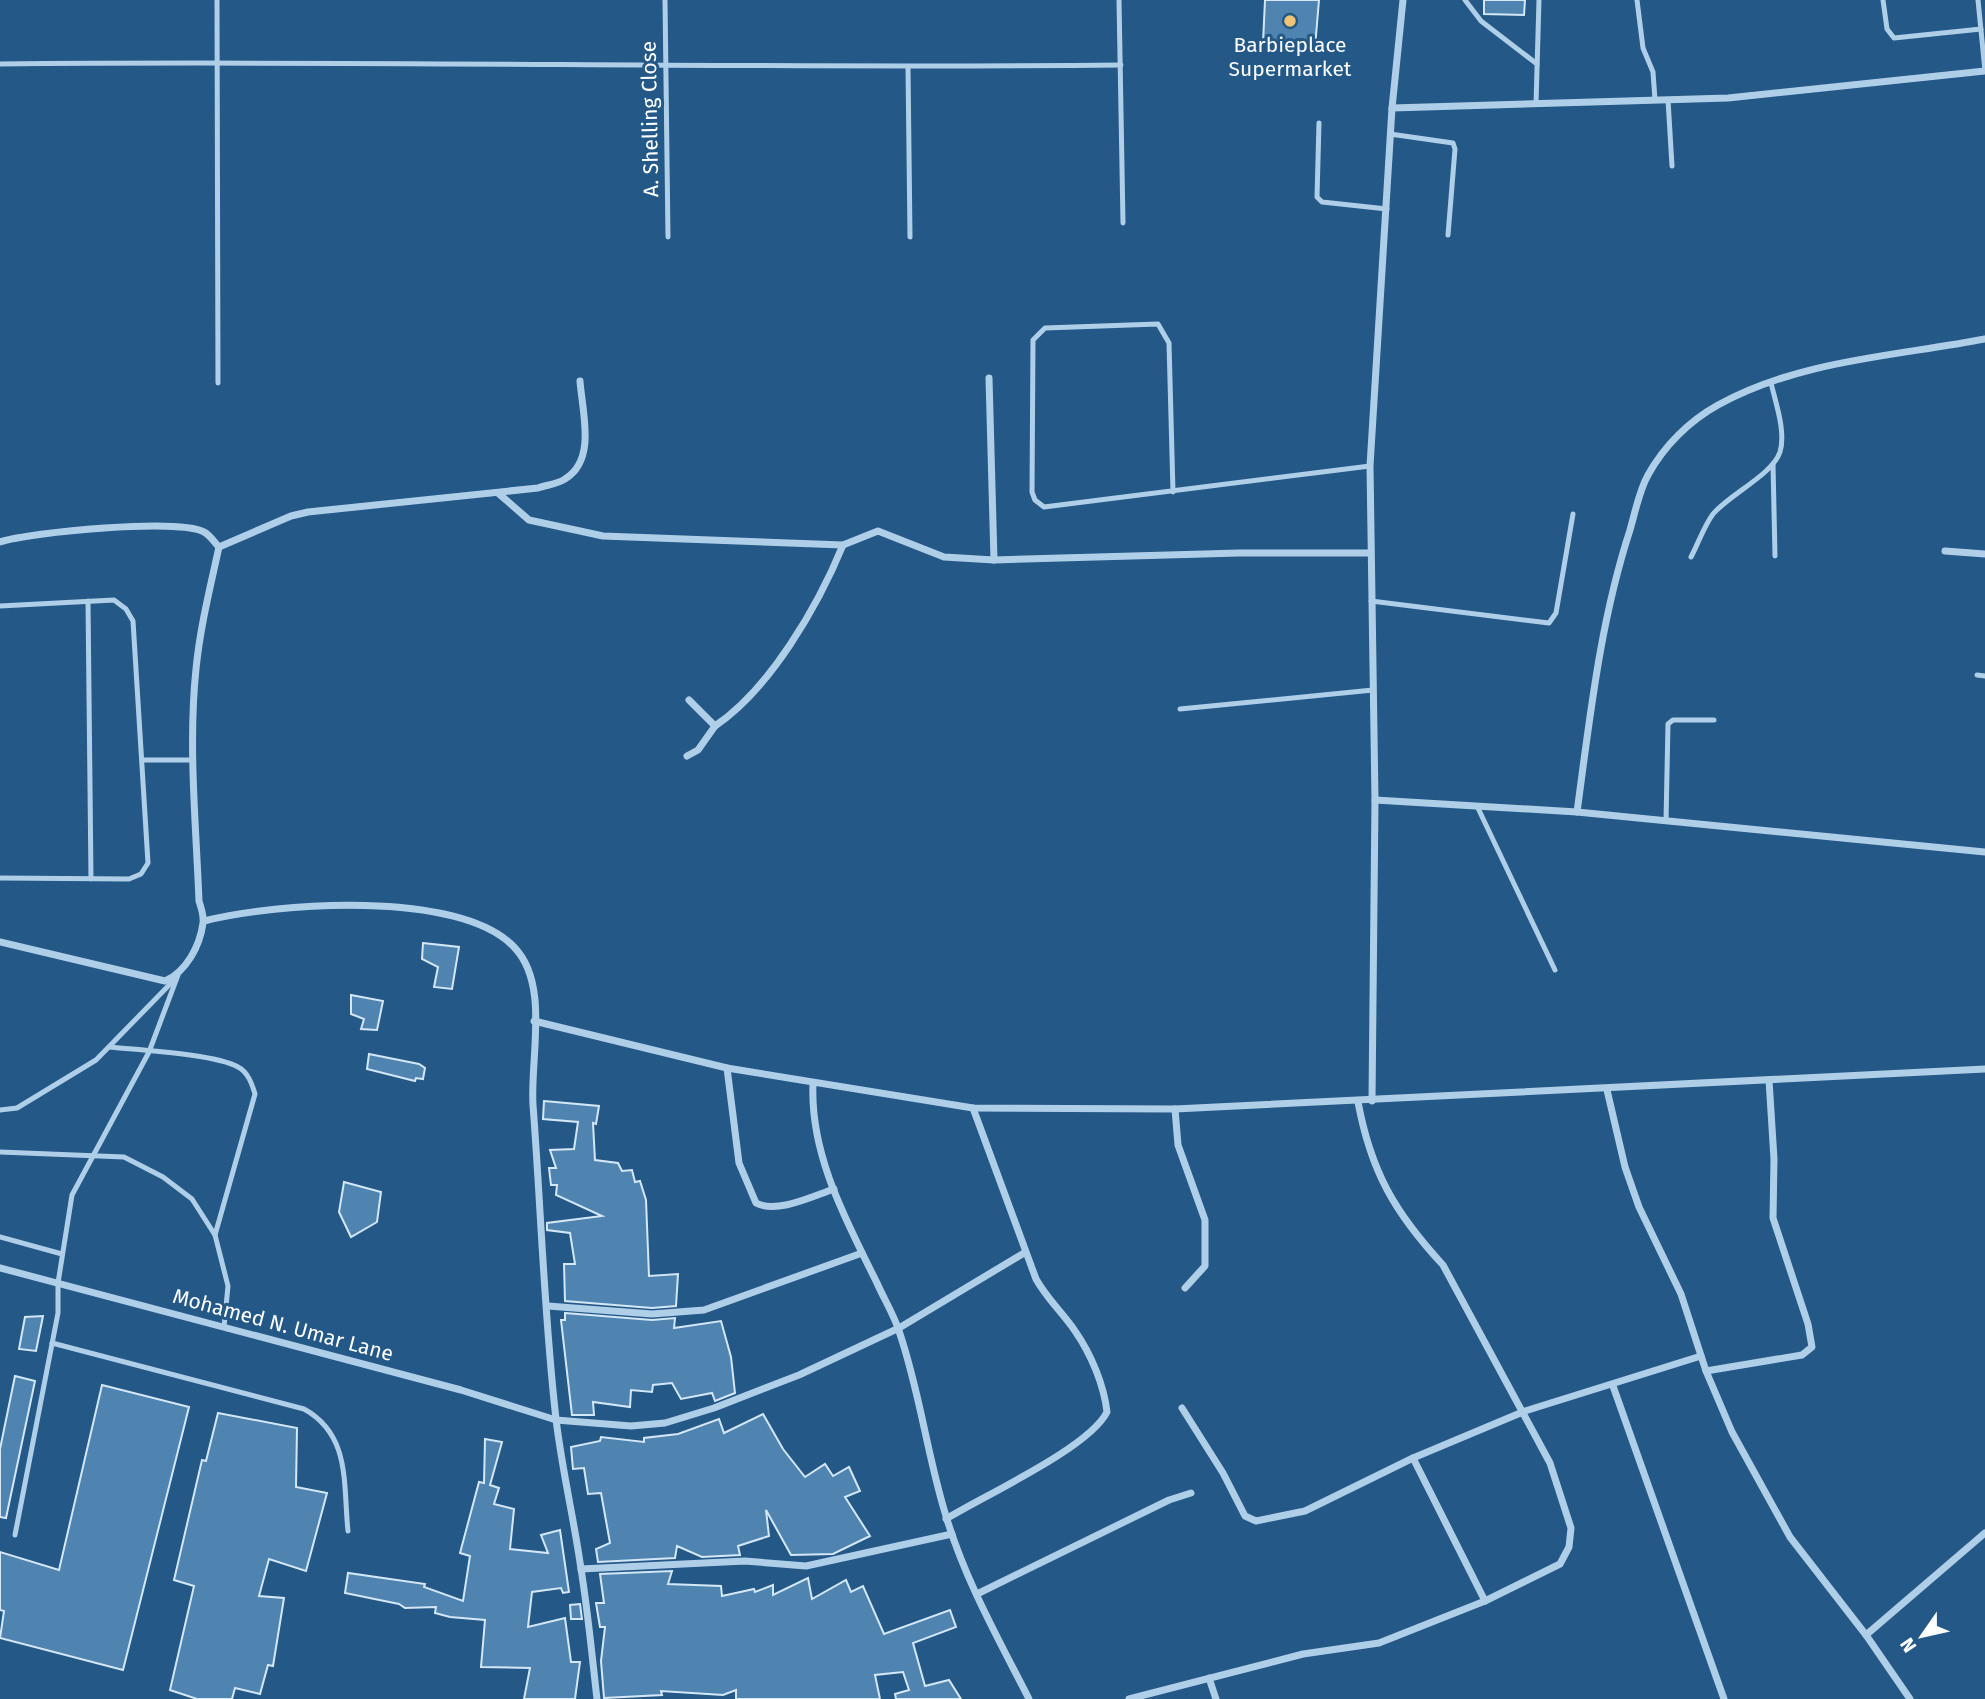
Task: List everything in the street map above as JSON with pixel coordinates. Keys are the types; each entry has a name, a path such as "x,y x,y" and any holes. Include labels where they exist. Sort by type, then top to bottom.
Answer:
{"street":[{"path":"1372,1101 1375,800 1370,466 1390,134 1403,0"},
{"path":"1392,108 1728,99 1985,71"},
{"path":"1577,812 1598,666 1616,573 1646,477 1661,454 1698,417 1771,383 1826,366 1985,339"},
{"path":"989,378 994,560"},
{"path":"219,547 291,516 308,512 498,493 538,488 565,480 578,465 586,445 580,380"},
{"path":"498,493 529,520 603,536 843,545 878,531 944,556 994,560 1239,553 1370,553"},
{"path":"0,542 44,532 76,529 179,528 203,531 219,547"},
{"path":"687,756 698,750 715,726 731,715 768,675 828,581 843,545"},
{"path":"0,942 165,981 178,975 187,965 204,921 199,901 193,760 196,670 204,612 219,547"},
{"path":"1945,551 1985,554"},
{"path":"689,700 715,726"},
{"path":"1375,800 1577,812 1985,852"},
{"path":"204,921 243,911 309,905 425,910 468,920 502,937 523,958 535,994 532,1086 556,1420 582,1569 597,1699"},
{"path":"534,1021 727,1068 972,1108 1175,1110 1985,1069"},
{"path":"727,1068 739,1163 756,1203 760,1206 788,1203 834,1189"},
{"path":"1706,1371 1802,1355 1812,1347 1808,1324 1773,1218 1774,1159 1769,1080"},
{"path":"813,1084 812,1109 817,1143 862,1253 898,1328 921,1404 931,1463 946,1518 976,1594 1029,1699"},
{"path":"1607,1090 1625,1167 1639,1207 1681,1294 1706,1371 1732,1432 1790,1537 1866,1635 1910,1699"},
{"path":"1129,1699 1303,1654 1379,1643 1485,1601 1560,1564 1569,1547 1571,1528 1550,1463 1525,1411 1479,1336 1443,1265 1426,1247 1383,1183 1367,1147 1358,1102"},
{"path":"946,1518 1080,1441 1102,1422 1107,1412 1093,1362 1075,1331 1046,1297 1024,1253 972,1108"},
{"path":"1175,1110 1178,1145 1205,1220 1205,1266 1185,1288"},
{"path":"548,1306 652,1314 704,1310 862,1253"},
{"name":"Mohamed N. Umar Lane","path":"0,1268 461,1390 556,1420 596,1425 665,1423 715,1408 799,1375 898,1328 1024,1253"},
{"path":"1182,1408 1223,1473 1245,1516 1256,1521 1305,1511 1413,1458 1525,1411 1613,1386 1701,1356"},
{"path":"1613,1386 1724,1699"},
{"path":"1413,1458 1485,1601"},
{"path":"976,1594 1169,1500 1191,1493"},
{"path":"1866,1635 1985,1533"},
{"path":"582,1569 745,1561 806,1566 952,1534"},
{"path":"1209,1678 1216,1699"}],"lane":[{"path":"217,0 215,62 218,383"},
{"name":"A. Shelling Close","path":"665,0 668,237"},
{"path":"1119,0 1123,223"},
{"path":"1465,0 1481,22 1537,64"},
{"path":"1536,104 1539,0"},
{"path":"1637,0 1643,48 1653,72 1655,100"},
{"path":"1883,0 1887,29 1894,38 1981,29"},
{"path":"1978,0 1985,71"},
{"path":"0,64 215,62 908,67 1121,65"},
{"path":"908,67 911,237"},
{"path":"1668,100 1672,166"},
{"path":"1319,123 1317,197 1322,202 1387,209"},
{"path":"1390,134 1453,143 1455,149 1448,234"},
{"path":"1172,492 1169,343 1158,324 1045,328 1037,333 1033,340 1032,492 1035,500 1044,507 1172,492 1370,466"},
{"path":"1691,557 1712,516 1735,493 1773,464 1780,451 1780,427 1771,383"},
{"path":"1773,464 1776,556"},
{"path":"1371,601 1549,623 1556,613 1573,513"},
{"path":"0,606 114,600 126,609 133,621 144,760 148,863 141,874 129,878 0,878"},
{"path":"88,601 91,878"},
{"path":"1977,675 1985,676"},
{"path":"1180,709 1373,690"},
{"path":"1666,821 1668,724 1673,720 1714,720"},
{"path":"144,760 193,760"},
{"path":"1477,806 1555,970"},
{"path":"0,1110 17,1108 96,1060 178,975"},
{"path":"15,1535 58,1313 58,1283 72,1195 149,1052 178,975"},
{"path":"108,1047 200,1057 239,1067 252,1082 255,1094 215,1235"},
{"path":"0,1152 124,1157 163,1177 192,1199 215,1235 228,1286 224,1327"},
{"path":"0,1237 62,1254"},
{"path":"52,1343 304,1409 322,1419 339,1449 348,1531"}],"building":[{"name":"Barbieplace Supermarket","path":"1265,0 1319,0 1315,47 1263,43"},
{"path":"1484,0 1525,0 1524,15 1484,14"},
{"path":"423,943 459,947 452,989 434,987 438,967 422,959"},
{"path":"351,995 383,1001 377,1030 361,1029 364,1019 351,1014"},
{"path":"369,1054 419,1064 425,1068 423,1079 416,1078 415,1081 367,1069"},
{"path":"544,1101 599,1106 596,1124 593,1123 595,1160 618,1163 622,1171 632,1170 635,1182 640,1181 646,1200 649,1276 678,1274 676,1306 652,1308 565,1301 564,1264 575,1264 570,1233 547,1230 547,1223 602,1216 556,1195 557,1185 551,1185 549,1168 556,1168 550,1150 574,1149 578,1122 543,1119"},
{"path":"344,1182 381,1192 377,1222 351,1237 339,1212"},
{"path":"565,1313 652,1320 675,1318 674,1328 721,1321 731,1357 735,1393 715,1401 712,1393 681,1399 672,1383 653,1385 652,1392 631,1390 630,1407 593,1402 594,1415 572,1415 561,1320 565,1320"},
{"path":"43,1316 36,1351 19,1349 25,1317"},
{"path":"15,1376 35,1381 6,1518 0,1517 0,1449"},
{"path":"102,1385 189,1407 123,1670 0,1638 4,1611 0,1610 0,1552 59,1570"},
{"path":"218,1413 297,1428 296,1487 327,1493 306,1571 269,1559 259,1596 284,1598 273,1666 268,1665 260,1694 235,1688 232,1699 197,1699 170,1690 194,1586 174,1580 202,1460 206,1461"},
{"path":"763,1414 783,1449 805,1477 825,1464 833,1476 849,1467 860,1491 845,1497 870,1536 833,1554 791,1555 766,1510 769,1536 738,1546 740,1555 702,1557 677,1546 675,1558 598,1562 596,1549 610,1543 601,1493 588,1494 584,1468 573,1469 571,1447 600,1441 601,1437 644,1442 644,1438 678,1434 719,1419 724,1433"},
{"path":"485,1439 502,1442 490,1485 499,1488 494,1504 514,1509 510,1549 548,1553 541,1535 560,1530 569,1592 563,1593 561,1588 532,1592 528,1627 565,1618 571,1662 580,1662 575,1699 524,1699 530,1668 481,1667 485,1620 450,1617 435,1613 436,1607 405,1608 399,1604 345,1593 348,1573 425,1584 424,1587 463,1601 470,1556 460,1553 479,1482 484,1483"},
{"path":"672,1571 668,1584 721,1586 722,1596 754,1589 755,1592 773,1585 773,1595 808,1578 812,1599 846,1580 851,1592 863,1586 884,1634 950,1610 956,1627 913,1643 925,1686 949,1680 961,1699 896,1699 895,1694 909,1690 903,1672 875,1675 880,1699 736,1699 736,1690 723,1695 661,1691 662,1695 604,1698 601,1661 605,1627 600,1627 596,1603 604,1603 600,1574"},
{"path":"580,1604 582,1619 571,1619 570,1605"}],"place":[{"name":"Barbieplace Supermarket","path":"1290,21"}]}
